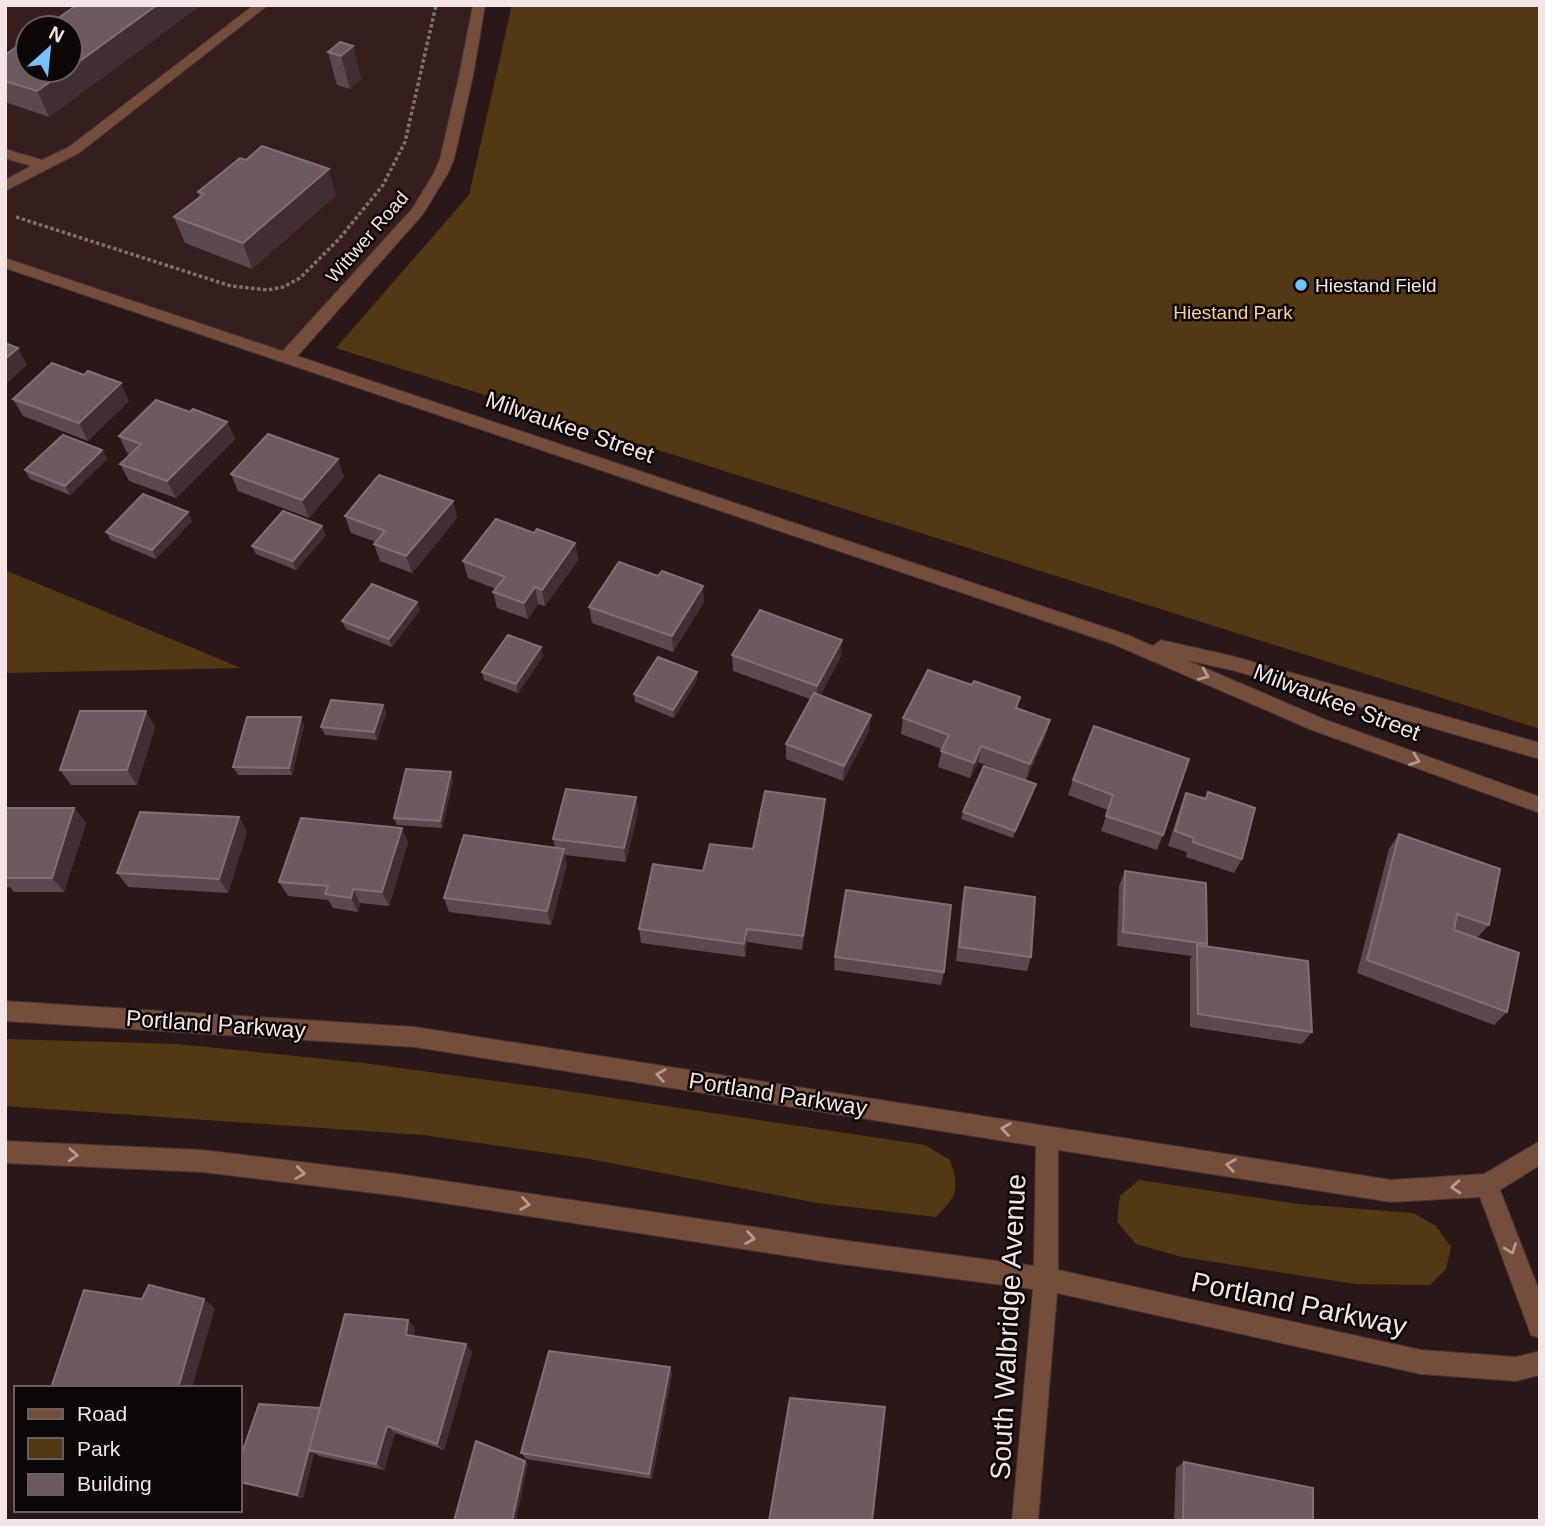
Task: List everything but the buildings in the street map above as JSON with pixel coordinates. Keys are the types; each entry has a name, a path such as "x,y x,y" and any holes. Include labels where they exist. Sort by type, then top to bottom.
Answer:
{"street":[{"path":"5,187 19,177 74,150 262,5"},
{"name":"Wittwer Road","path":"287,357 418,211 441,173 463,90 479,5"},
{"path":"5,153 43,165"},
{"name":"Milwaukee Street","path":"5,263 1119,639 1319,725 1540,805"},
{"name":"Milwaukee Street","path":"1119,639 1232,663 1540,751"},
{"name":"Portland Parkway","path":"5,1011 415,1037 1391,1191 1487,1185 1540,1152"},
{"name":"South Walbridge Avenue","path":"1025,1521 1046,1279 1047,1136"},
{"name":"Portland Parkway","path":"5,1152 202,1161 307,1174 1046,1279 1421,1362 1516,1369 1540,1363"},
{"path":"1487,1185 1540,1326"}],"path":[{"path":"5,214 231,286 263,290 293,283 313,266 370,201 397,162 408,131 436,5"}],"shaded area":[{"path":"5,5 479,5 447,159 418,211 287,357 5,263"}],"green space":[{"name":"Hiestand Park","path":"512,5 1540,5 1540,729 336,348 469,195"},
{"path":"5,570 241,668 5,673"},
{"path":"5,1039 177,1044 363,1063 925,1145 950,1160 955,1178 955,1192 936,1217 817,1203 590,1159 423,1135 5,1106"},
{"path":"1139,1180 1298,1204 1413,1213 1436,1226 1451,1247 1446,1269 1430,1285 1355,1284 1182,1257 1136,1244 1117,1222 1120,1196"}],"place":[{"name":"Hiestand Field","path":"1301,285"}]}
